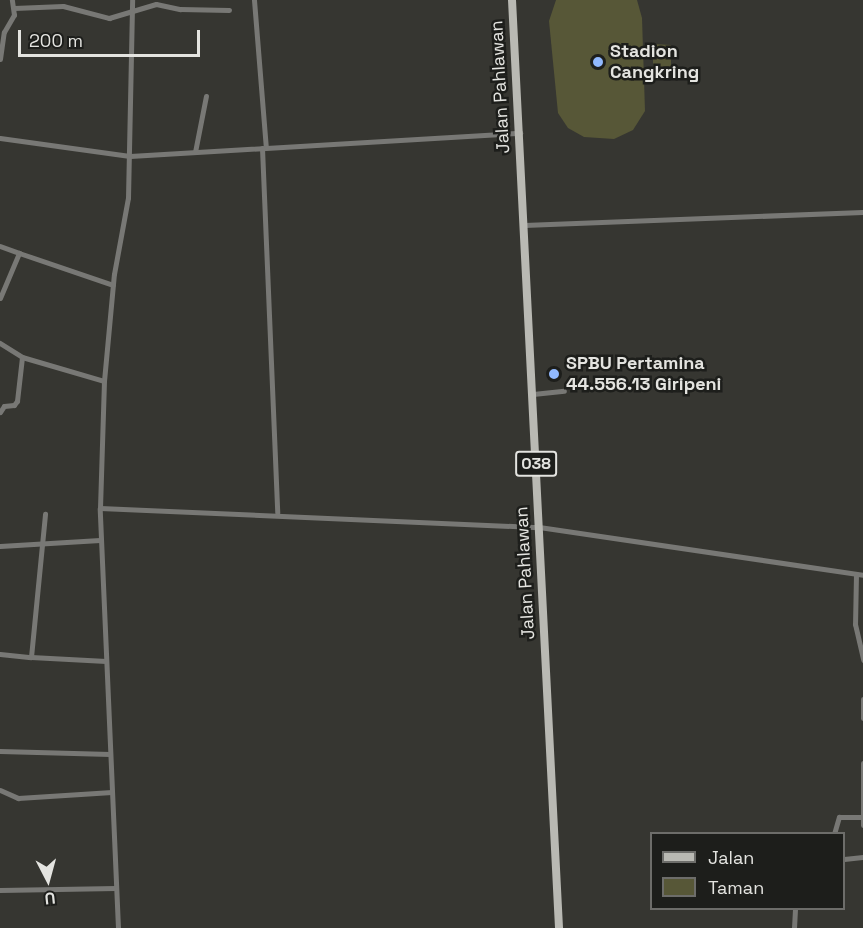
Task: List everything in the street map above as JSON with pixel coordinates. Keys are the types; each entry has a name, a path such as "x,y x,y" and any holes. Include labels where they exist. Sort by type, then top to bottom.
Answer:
{"main road":[{"name":"Jalan Pahlawan","path":"512,0 559,928"}],"street":[{"path":"0,59 4,32 13,20 12,0"},
{"path":"118,928 100,508 104,381 113,285 128,198 132,0"},
{"path":"254,0 264,148 277,513"},
{"path":"14,8 63,6 109,18 156,4 180,9 229,10"},
{"path":"195,152 206,96"},
{"path":"0,138 130,156 519,133"},
{"path":"524,225 863,212"},
{"path":"0,246 113,285"},
{"path":"0,298 18,254"},
{"path":"0,343 22,357 104,381"},
{"path":"0,412 4,406 14,405 17,400 22,357"},
{"path":"533,394 564,391"},
{"path":"100,508 277,513 539,527 863,575"},
{"path":"31,657 45,514"},
{"path":"0,546 100,540"},
{"path":"856,574 855,624 863,660"},
{"path":"0,654 106,661"},
{"path":"863,699 863,718"},
{"path":"0,751 110,754"},
{"path":"863,763 863,825"},
{"path":"0,790 18,798 112,792"},
{"path":"835,832 839,817 863,817"},
{"path":"845,859 863,857"},
{"path":"0,890 116,888"},
{"path":"794,928 795,910"}],"green space":[{"name":"Stadion Cangkring","path":"556,0 637,0 642,18 645,111 633,130 614,139 584,137 568,128 558,113 549,21"},
{"path":"653,44 671,45 671,73 653,74"}],"place":[{"name":"Stadion Cangkring","path":"598,62"},
{"name":"SPBU Pertamina 44.556.13 Giripeni","path":"554,374"}]}
